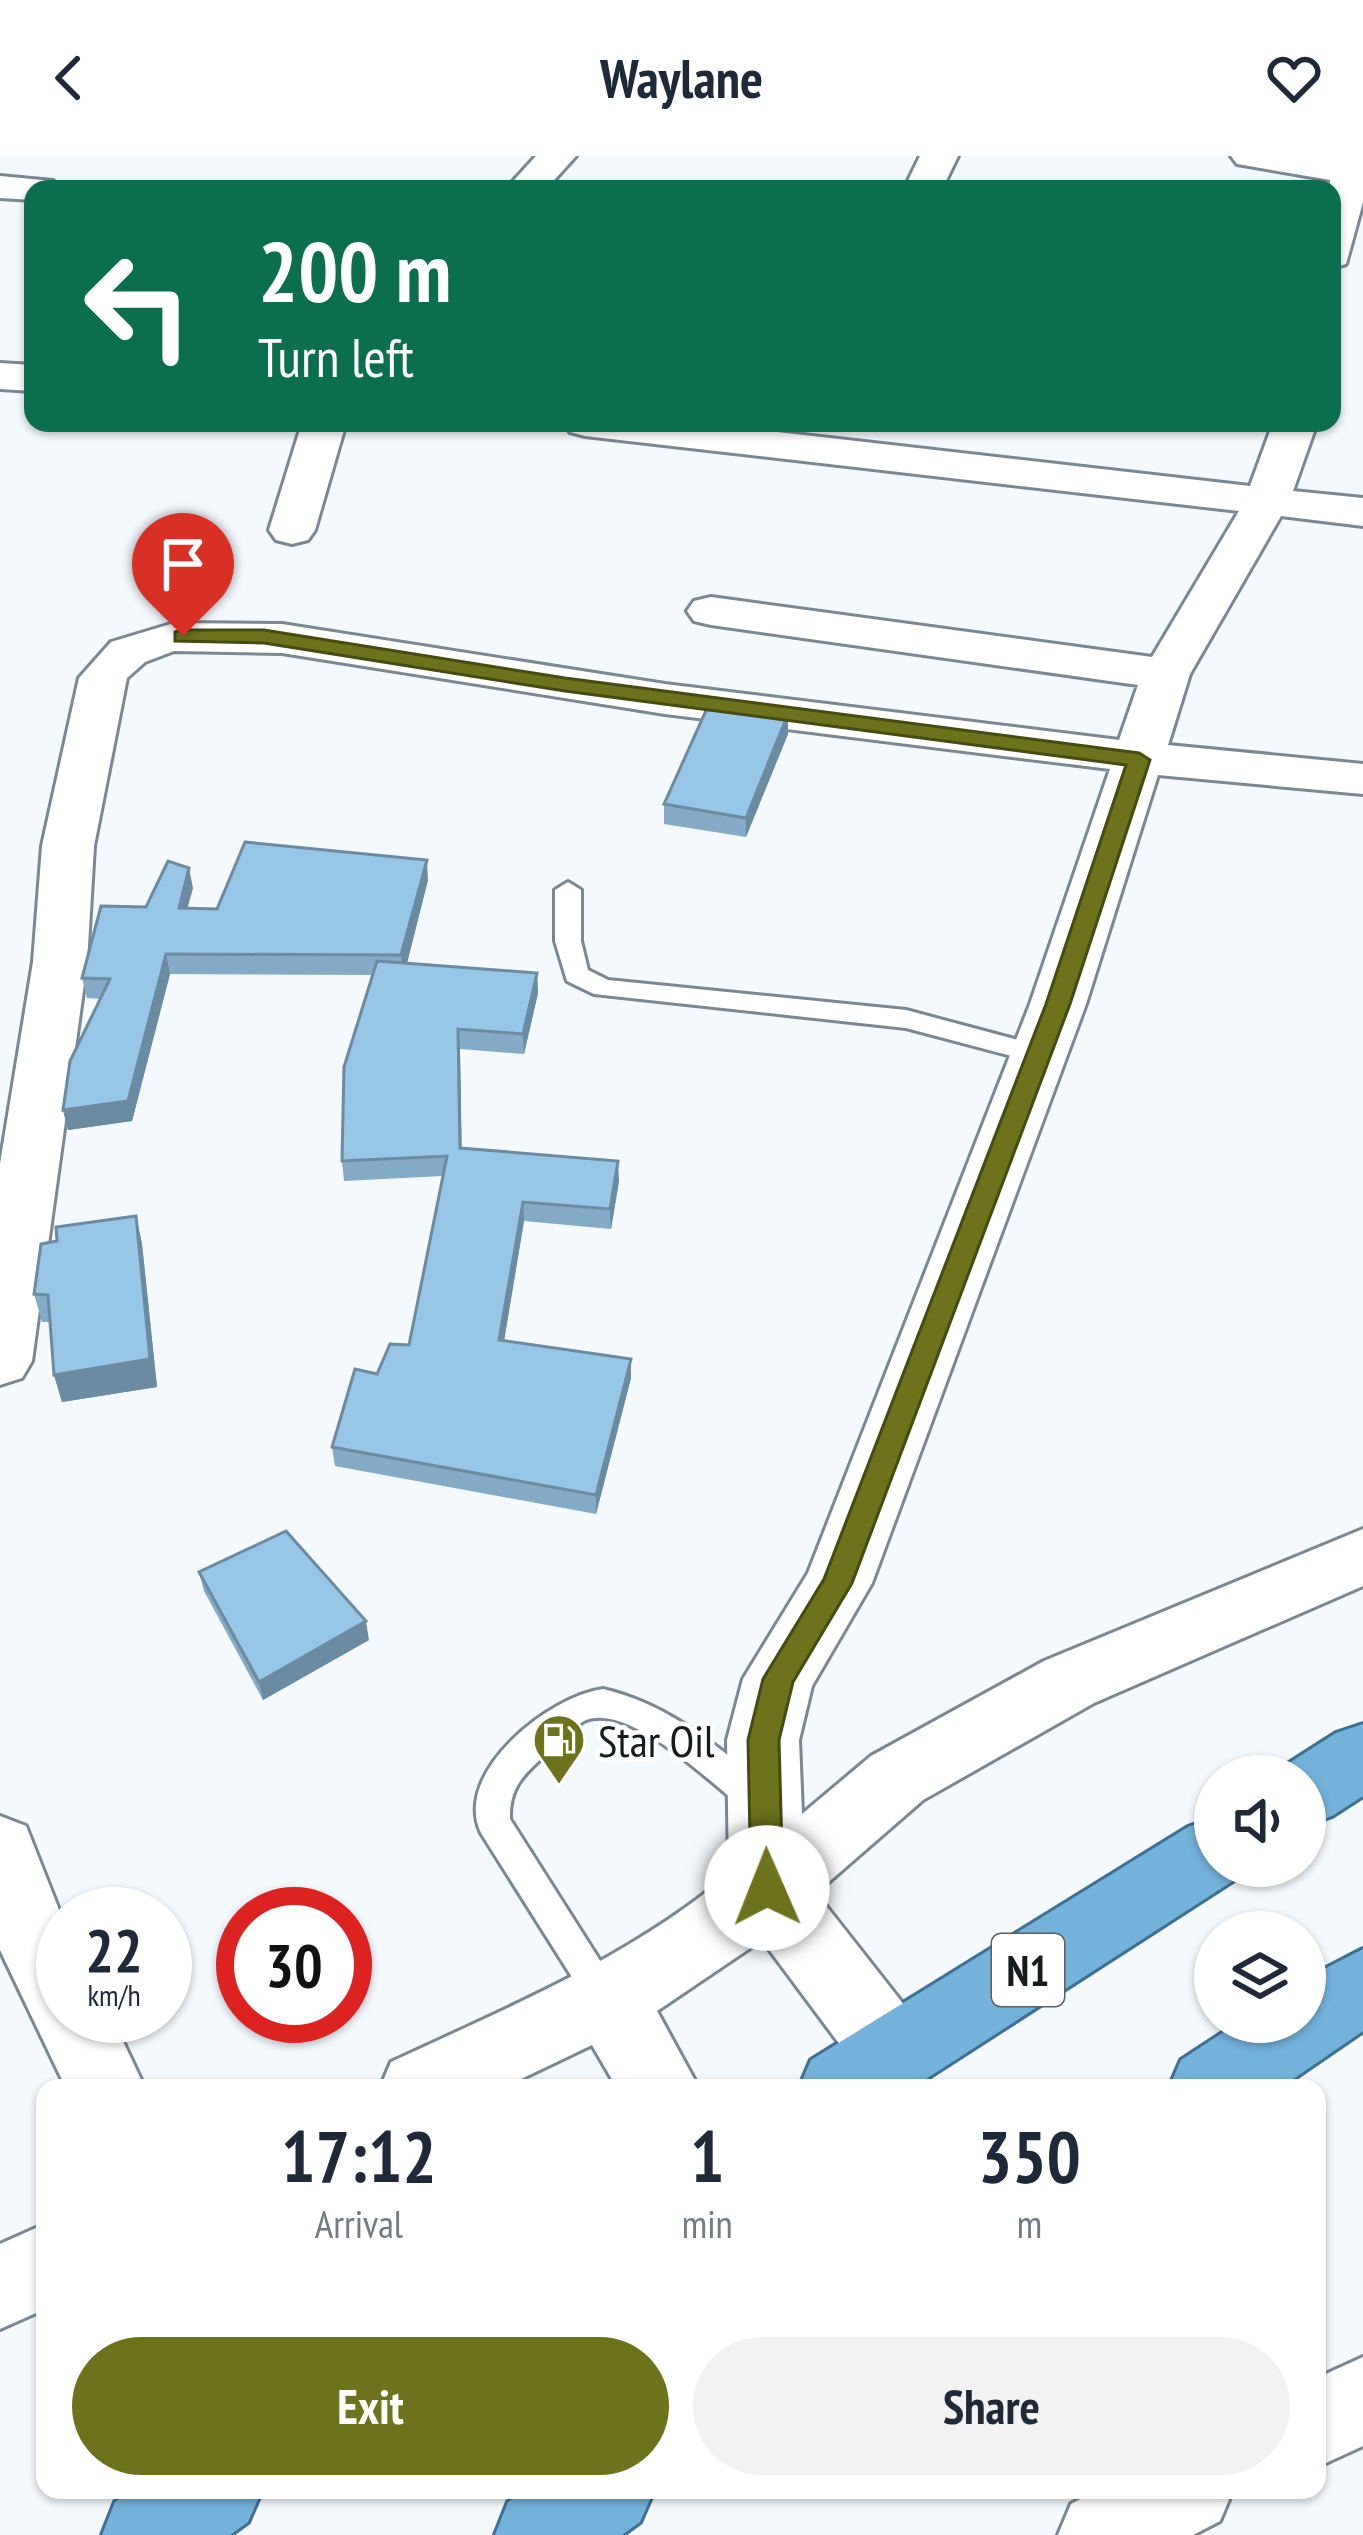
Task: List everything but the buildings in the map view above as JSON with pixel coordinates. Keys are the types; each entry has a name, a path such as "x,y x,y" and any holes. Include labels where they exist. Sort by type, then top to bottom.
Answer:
{"highway":[{"path":"1326,1780 1363,1756"},
{"name":"N1","path":"867,2072 1194,1864"},
{"path":"1224,2079 1363,1986"},
{"path":"148,2535 202,2499"},
{"path":"541,2535 595,2499"}],"street":[{"path":"534,180 557,156"},
{"path":"1250,156 1350,164 1341,210"},
{"path":"292,530 321,432"},
{"path":"664,432 1363,512"},
{"path":"867,2072 767,1888 763,1740 778,1679 838,1583 1038,1054 1166,674 1267,501 1292,432"},
{"path":"711,611 1166,674"},
{"path":"0,1361 21,1080 60,962 68,846 103,678 113,661 133,647 183,636 264,636 565,685 1139,760 1363,779"},
{"path":"438,2079 607,2000 712,1934 897,1778 1069,1682 1363,1556"},
{"path":"0,1850 36,1944"},
{"path":"607,2000 655,2079"},
{"path":"84,2043 102,2079"},
{"path":"0,2287 36,2269"},
{"path":"1326,2420 1363,2401"},
{"path":"1102,2535 1172,2499"}],"lane":[{"path":"568,890 568,941 576,975 603,988 906,1019 1038,1054"},
{"path":"607,2000 493,1822 491,1795 500,1773 579,1706 609,1702 670,1732 766,1806"}],"place":[{"name":"Star Oil","path":"559,1786"}],"route":[{"path":"183,636 264,636 565,685 1139,760 1058,1004 838,1583 778,1679 763,1740 767,1888"}]}
